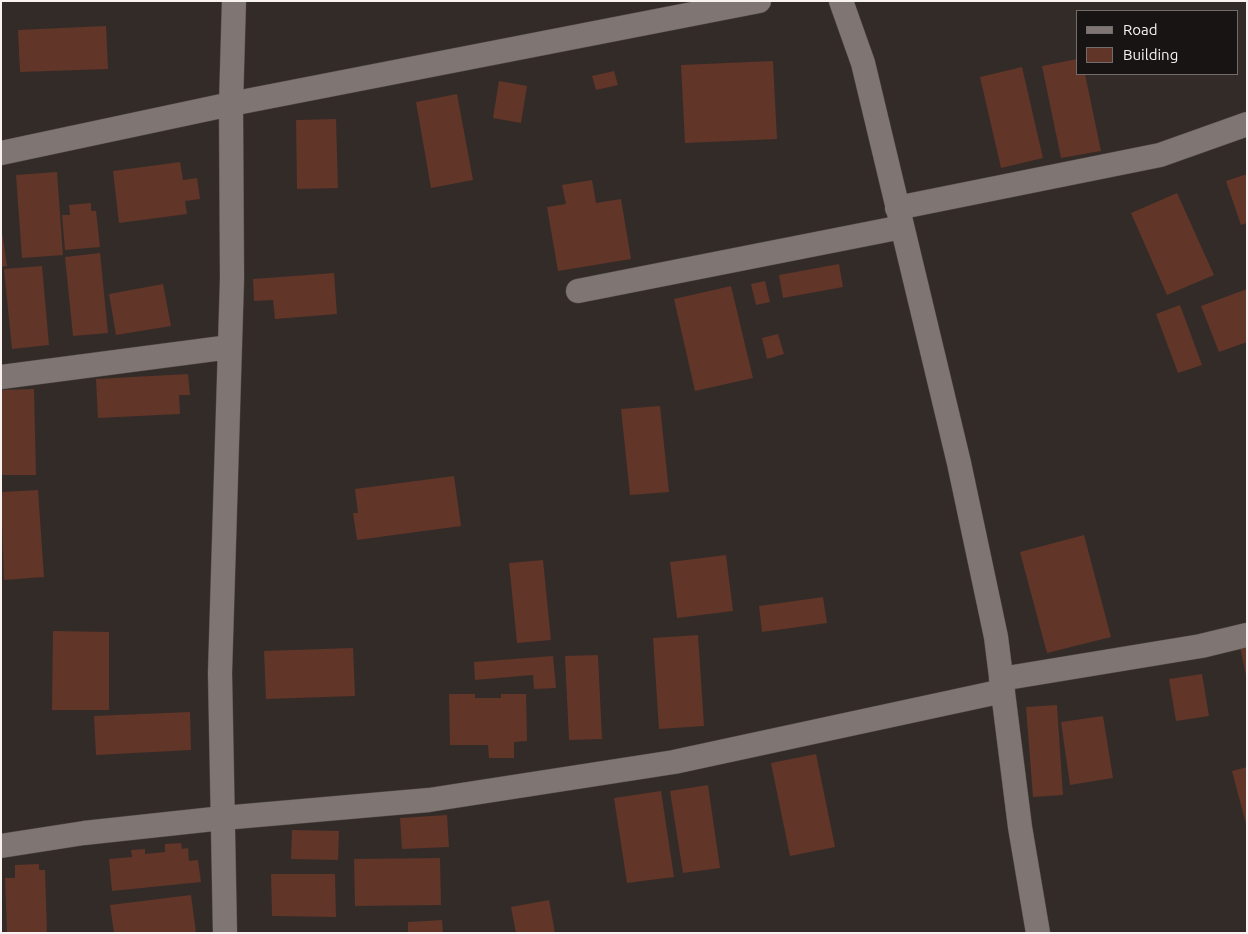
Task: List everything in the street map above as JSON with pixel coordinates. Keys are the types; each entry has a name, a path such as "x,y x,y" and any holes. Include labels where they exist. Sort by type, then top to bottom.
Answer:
{"street":[{"path":"225,933 220,673 230,347 231,104 234,1"},
{"path":"1,152 231,104 760,1"},
{"path":"841,1 862,63 900,218 961,473 996,637 1020,827 1038,933"},
{"path":"578,291 900,218 1160,155 1247,124"},
{"path":"1,377 230,347"},
{"path":"1,846 84,833 223,818 429,800 674,762 1002,685 1201,646 1247,635"}],"building":[{"path":"106,26 108,69 20,72 18,30"},
{"path":"1076,59 1076,75 1085,75 1101,151 1061,158 1042,66"},
{"path":"773,61 777,139 685,143 681,65"},
{"path":"1022,67 1043,158 1001,168 980,77"},
{"path":"614,71 618,85 596,90 592,76"},
{"path":"499,81 527,86 521,123 493,118"},
{"path":"457,94 473,180 431,188 416,102"},
{"path":"336,119 338,188 297,189 296,120"},
{"path":"180,162 183,180 197,178 200,199 185,201 187,214 119,223 113,171"},
{"path":"57,172 63,255 22,258 16,175"},
{"path":"1247,174 1247,223 1241,225 1226,181"},
{"path":"592,180 596,203 621,199 631,259 558,271 547,207 566,204 562,185"},
{"path":"1177,193 1214,275 1167,295 1131,213"},
{"path":"91,203 91,211 96,211 100,247 65,250 62,215 70,215 69,205"},
{"path":"1,225 7,266 1,267"},
{"path":"100,253 108,333 73,336 65,257"},
{"path":"839,264 843,287 783,298 779,275"},
{"path":"42,266 49,345 12,349 4,269"},
{"path":"334,273 337,314 275,319 273,300 254,301 253,279"},
{"path":"765,281 770,302 756,305 751,284"},
{"path":"163,284 171,326 116,335 109,294"},
{"path":"731,286 753,378 695,391 674,299"},
{"path":"1247,289 1247,342 1219,352 1201,306"},
{"path":"1180,305 1202,365 1178,373 1156,314"},
{"path":"778,334 784,354 767,359 762,338"},
{"path":"188,374 190,395 179,395 180,414 98,418 96,379"},
{"path":"34,389 36,475 1,475 1,390"},
{"path":"660,406 669,492 630,495 621,409"},
{"path":"454,476 461,526 357,540 353,513 358,513 355,489"},
{"path":"38,490 44,577 4,580 1,492"},
{"path":"1084,535 1111,637 1047,653 1020,552"},
{"path":"726,555 733,611 677,618 670,562"},
{"path":"543,560 551,640 517,643 509,563"},
{"path":"823,597 827,623 762,632 759,606"},
{"path":"53,631 109,632 109,710 52,710"},
{"path":"698,635 704,726 659,729 653,638"},
{"path":"1247,646 1247,675 1246,675 1240,647"},
{"path":"353,648 355,696 266,699 264,651"},
{"path":"598,655 602,739 569,740 565,656"},
{"path":"553,656 556,688 534,689 533,675 475,680 474,662"},
{"path":"1202,674 1209,716 1176,721 1169,679"},
{"path":"449,694 475,694 475,698 501,698 501,694 526,694 527,741 514,742 514,758 489,758 488,745 450,745"},
{"path":"1057,705 1063,795 1033,797 1026,707"},
{"path":"190,712 191,750 96,755 94,716"},
{"path":"1103,716 1113,778 1070,785 1061,722"},
{"path":"816,754 835,847 790,856 771,763"},
{"path":"1247,767 1247,824 1246,824 1232,771"},
{"path":"708,785 720,868 683,873 670,791"},
{"path":"661,791 674,877 627,883 614,798"},
{"path":"447,815 449,847 402,849 400,818"},
{"path":"292,830 339,831 338,860 291,859"},
{"path":"181,843 182,849 188,848 189,861 198,860 201,882 112,891 109,859 132,857 131,850 145,849 145,854 165,852 165,844"},
{"path":"440,858 441,905 355,906 354,859"},
{"path":"39,864 39,870 45,870 47,933 7,933 5,878 15,878 15,865"},
{"path":"271,874 335,874 336,917 272,916"},
{"path":"191,895 196,933 114,933 110,905"},
{"path":"549,900 555,933 516,933 511,907"},
{"path":"442,920 443,933 408,933 408,922"}]}
